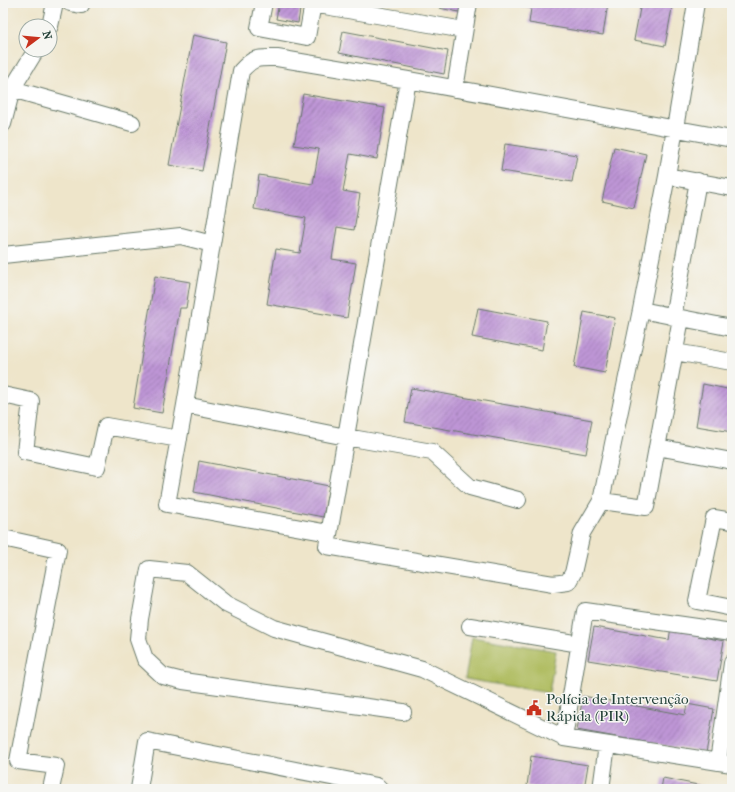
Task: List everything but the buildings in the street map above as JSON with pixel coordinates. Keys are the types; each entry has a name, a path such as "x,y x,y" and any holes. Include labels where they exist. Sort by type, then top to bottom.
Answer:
{"lane":[{"path":"52,18 55,3"},
{"path":"70,3 81,5 82,3"},
{"path":"264,3 259,28 307,37 313,4 464,30"},
{"path":"455,89 469,3"},
{"path":"408,80 327,546 553,584 568,582 573,573 582,532 601,501 667,176 696,3"},
{"path":"3,124 12,89 31,58"},
{"path":"329,533 167,504 241,71 249,62 262,58 278,58 732,139"},
{"path":"12,89 132,123"},
{"path":"667,176 732,188"},
{"path":"601,501 646,507 675,352 677,317 698,181"},
{"path":"3,255 181,236 212,244"},
{"path":"641,310 732,328"},
{"path":"675,352 732,362"},
{"path":"3,395 31,401 25,452 97,466 106,426 179,439"},
{"path":"185,405 346,437 432,452 470,487 518,500"},
{"path":"657,447 732,461"},
{"path":"732,522 714,518 697,601 732,608"},
{"path":"3,538 58,550 18,761 56,766 52,789"},
{"path":"402,712 183,681 163,676 145,659 138,638 149,569 186,573 226,604 274,628 422,669 564,738 725,763 732,664"},
{"path":"564,738 585,611 732,632"},
{"path":"470,626 580,644"},
{"path":"139,789 147,741 377,786 380,789"},
{"path":"601,789 607,745"}],"green space":[{"path":"472,637 556,651 549,693 465,679"}],"place":[{"name":"Polícia de Intervenção Rápida (PIR)","path":"534,708"}]}
